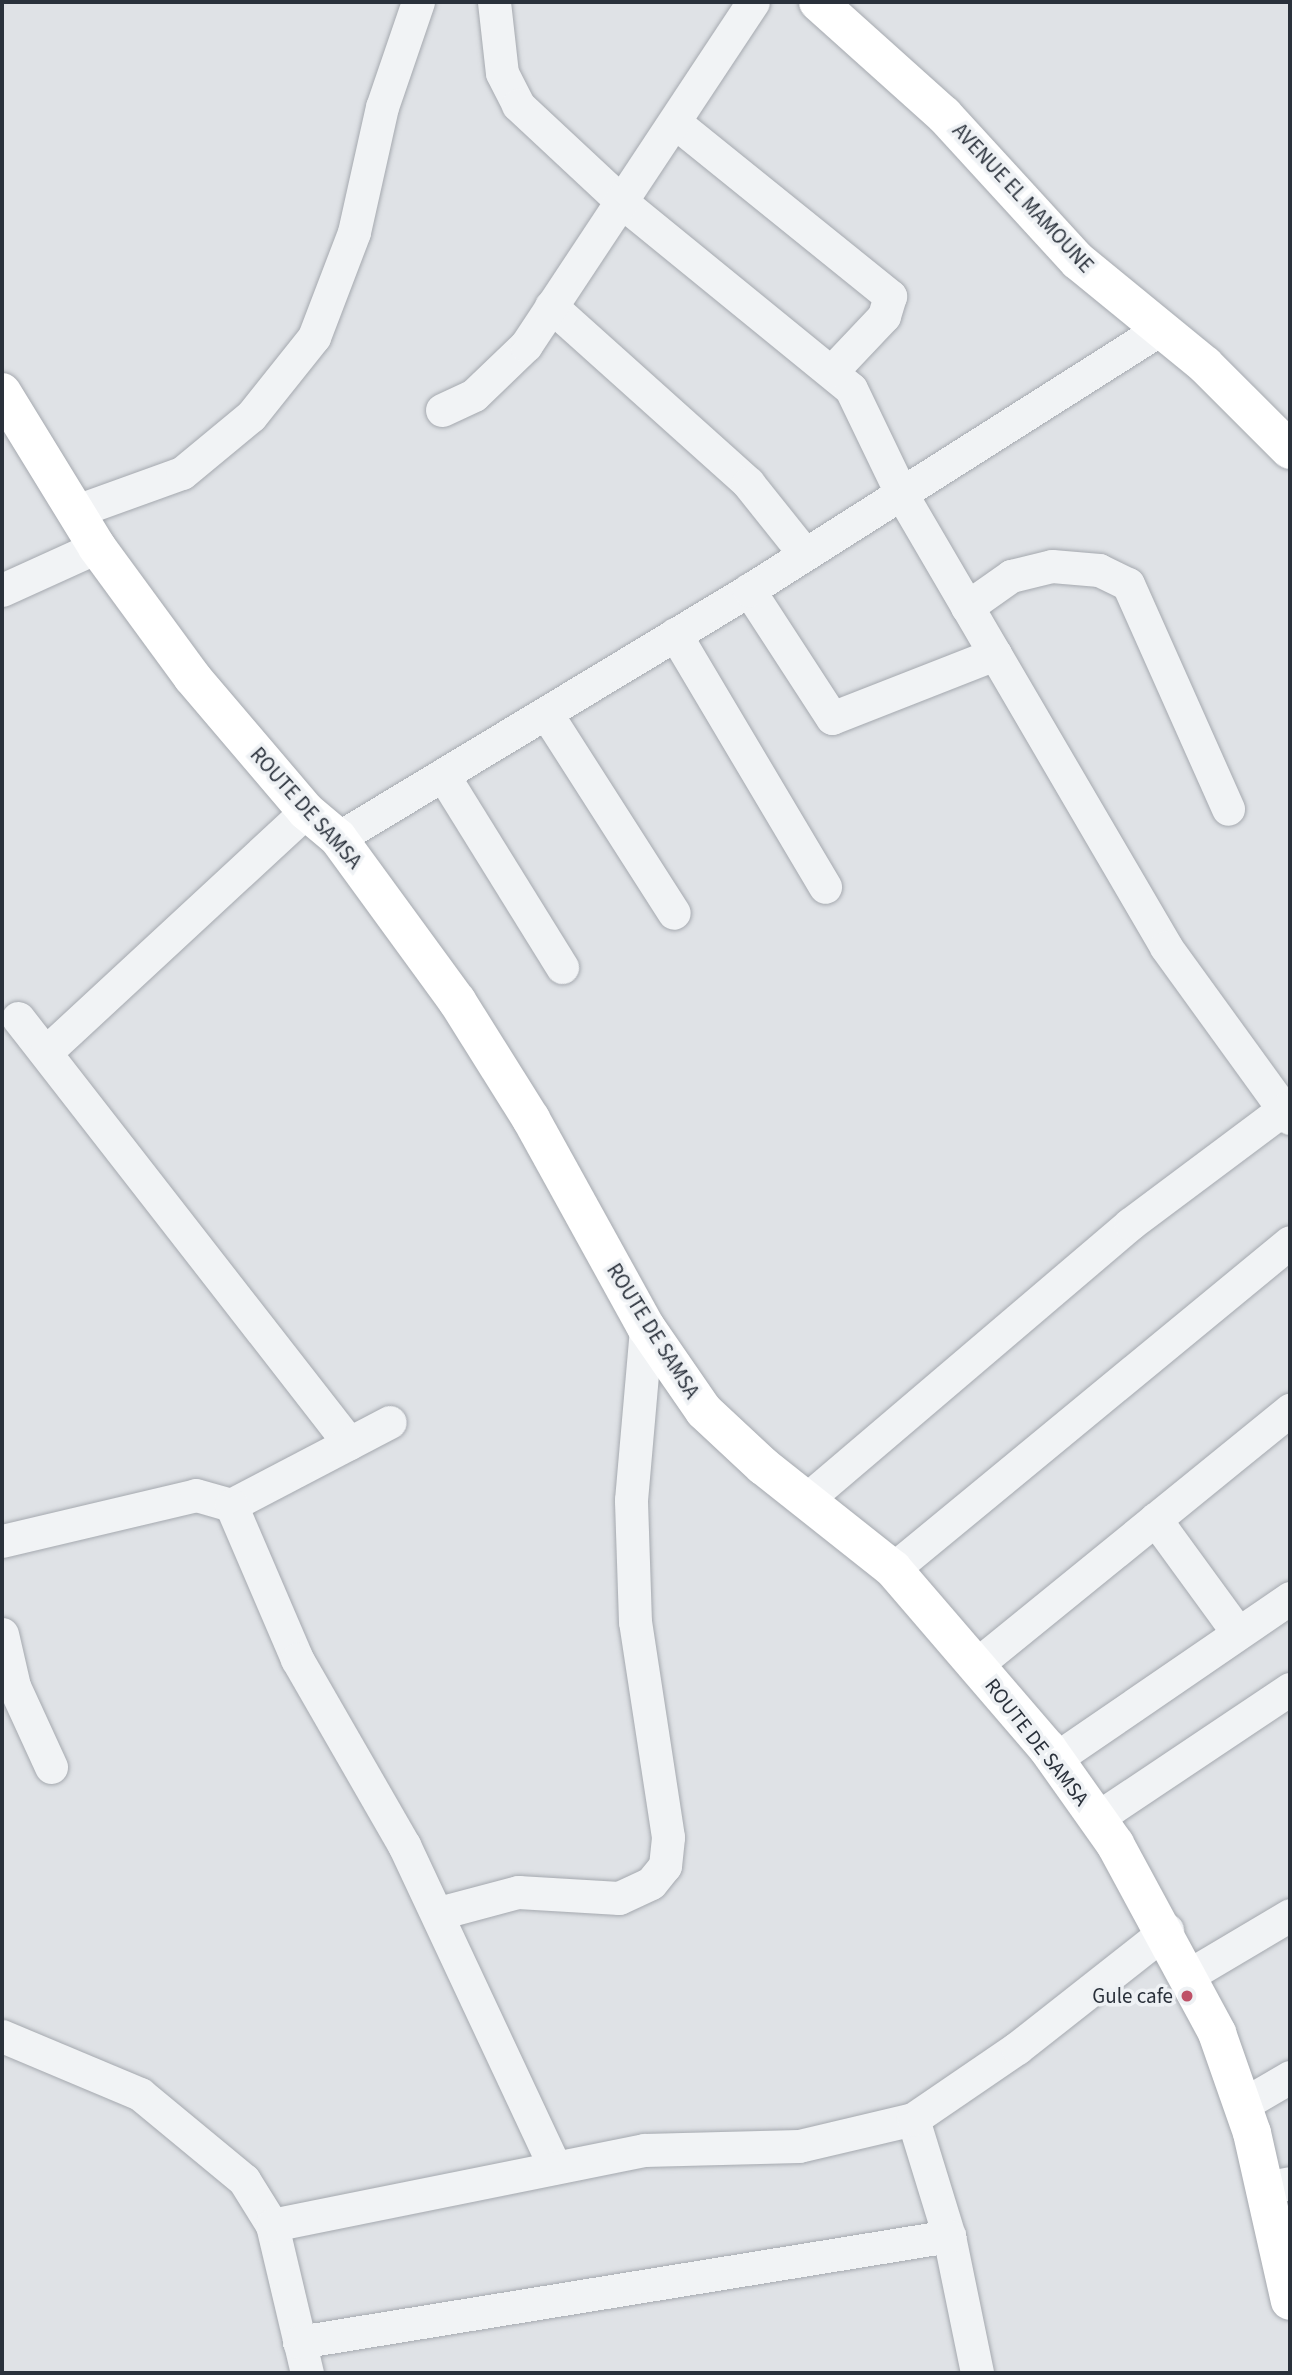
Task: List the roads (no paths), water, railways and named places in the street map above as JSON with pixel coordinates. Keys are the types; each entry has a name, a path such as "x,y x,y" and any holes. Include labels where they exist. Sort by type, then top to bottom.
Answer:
{"street":[{"path":"79,510 182,473 251,416 314,337 354,232 382,107 418,2"},
{"path":"494,2 502,73 518,105 623,203 833,370 851,389 902,495 1166,947 1287,1114 1130,1224 807,1499"},
{"path":"442,410 503,370 551,306 677,124 753,2"},
{"name":"AVENUE EL MAMOUNE","path":"818,2 944,115 1078,261 1160,329 1290,450"},
{"path":"677,124 890,296 884,316 833,370"},
{"path":"551,306 748,483 803,552"},
{"path":"338,838 749,590 803,552 902,495 1160,329"},
{"name":"ROUTE DE SAMSA","path":"2,392 79,510 97,547 192,677 306,811 338,838 517,1095 646,1327 704,1410 893,1569 1055,1759 1097,1818 1167,1930 1189,1975 1277,2185 1290,2301"},
{"path":"2,590 97,547"},
{"path":"967,607 1012,576 1052,566 1099,570 1128,584 1228,810"},
{"path":"749,590 832,718 995,654"},
{"path":"675,634 825,887"},
{"path":"546,713 674,913"},
{"path":"443,775 562,967"},
{"path":"46,1052 306,811"},
{"path":"18,1017 349,1443"},
{"path":"893,1569 1290,1242"},
{"path":"439,1913 518,1892 619,1898 652,1883 665,1866 668,1837 635,1622 631,1500 646,1327"},
{"path":"976,1665 1290,1410"},
{"path":"2,1541 196,1495 231,1505 390,1422"},
{"path":"231,1505 297,1659 439,1913 555,2167"},
{"path":"1155,1519 1237,1633"},
{"path":"1055,1759 1290,1598"},
{"path":"2,1634 14,1686 51,1767"},
{"path":"1097,1818 1290,1689"},
{"path":"1189,1975 1290,1915"},
{"path":"272,2225 644,2150 799,2146 913,2119 1017,2048 1167,1930"},
{"path":"2,2036 140,2094 244,2180 272,2225 307,2373"},
{"path":"1242,2105 1290,2077"},
{"path":"913,2119 948,2236 977,2373"},
{"path":"299,2342 714,2279 948,2236"}],"place":[{"name":"Gule cafe","path":"1187,1996"}]}
